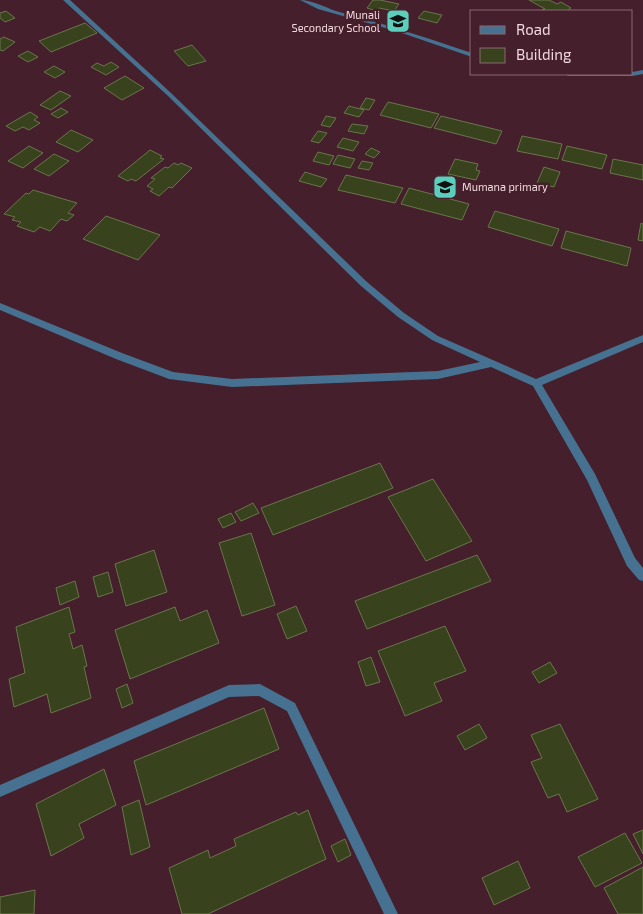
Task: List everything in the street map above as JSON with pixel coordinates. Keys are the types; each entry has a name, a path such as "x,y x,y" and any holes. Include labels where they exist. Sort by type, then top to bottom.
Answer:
{"street":[{"path":"66,0 169,94 364,284 394,309 435,338 536,383 591,476 631,562 643,576"},
{"path":"303,0 320,8 398,30 470,54"},
{"path":"0,306 172,376 232,383 438,375 493,363"},
{"path":"536,383 643,338"},
{"path":"0,791 230,691 260,690 291,707 391,914"}],"building":[{"path":"373,0 399,4 394,11 379,8 377,11 367,8"},
{"path":"529,0 549,0 557,4 561,2 571,8 568,10 542,10 545,9"},
{"path":"6,11 15,18 5,22 0,18 0,13"},
{"path":"424,11 442,15 437,23 418,18"},
{"path":"85,23 97,33 51,52 39,41"},
{"path":"4,37 15,42 3,51 0,50 0,39"},
{"path":"192,45 206,61 188,66 174,51"},
{"path":"28,51 38,57 28,62 18,56"},
{"path":"111,62 119,67 106,75 91,67 97,63 104,66"},
{"path":"54,66 65,72 55,78 44,72"},
{"path":"125,76 144,88 122,100 104,88"},
{"path":"60,91 71,96 51,110 40,105"},
{"path":"366,98 375,100 369,110 360,108"},
{"path":"388,102 439,114 431,128 380,115"},
{"path":"349,106 364,110 359,117 344,113"},
{"path":"61,108 68,112 58,118 51,114"},
{"path":"30,112 38,117 34,120 40,123 29,130 23,127 15,131 6,126"},
{"path":"326,116 336,118 330,127 321,125"},
{"path":"441,116 502,131 496,144 434,128"},
{"path":"352,124 368,126 364,134 348,131"},
{"path":"71,130 93,140 78,152 56,142"},
{"path":"318,131 327,133 319,143 311,141"},
{"path":"522,136 562,144 558,159 517,151"},
{"path":"343,138 359,142 353,151 337,147"},
{"path":"29,146 43,153 23,168 8,161"},
{"path":"567,146 607,155 602,169 562,160"},
{"path":"371,148 380,152 374,158 365,154"},
{"path":"150,150 164,159 136,181 131,179 128,181 118,176"},
{"path":"318,152 334,156 329,165 313,161"},
{"path":"54,154 69,161 49,176 34,169"},
{"path":"338,155 355,159 350,168 333,164"},
{"path":"455,159 478,164 476,170 480,171 476,180 448,174"},
{"path":"613,159 643,165 643,180 610,173"},
{"path":"362,161 373,163 369,170 358,168"},
{"path":"174,163 178,165 181,163 192,168 172,188 169,187 159,196 150,191 153,189 147,186 155,179 151,178 165,167 168,168"},
{"path":"544,167 560,172 554,187 537,183"},
{"path":"305,172 327,179 321,187 299,181"},
{"path":"346,175 403,188 395,203 338,190"},
{"path":"409,188 469,204 462,220 401,204"},
{"path":"33,190 77,203 68,213 74,215 67,221 61,219 50,231 40,227 34,232 17,226 21,222 12,220 15,217 4,214 26,193 29,194"},
{"path":"495,211 559,229 552,246 488,227"},
{"path":"106,216 160,235 138,260 83,239"},
{"path":"641,223 643,224 643,241 638,240"},
{"path":"566,231 631,248 627,266 561,248"},
{"path":"380,463 393,488 273,535 261,508"},
{"path":"433,479 472,541 426,561 388,497"},
{"path":"253,503 259,513 241,521 235,512"},
{"path":"231,513 236,522 223,528 218,519"},
{"path":"251,533 275,605 242,616 219,543"},
{"path":"154,550 167,592 126,606 115,564"},
{"path":"477,555 491,581 367,629 355,601"},
{"path":"108,572 113,592 98,597 93,577"},
{"path":"75,581 79,597 60,605 56,588"},
{"path":"296,606 307,631 287,639 277,614"},
{"path":"69,607 75,632 69,634 73,649 82,645 87,666 84,667 91,698 51,713 47,694 14,707 9,679 25,673 16,627"},
{"path":"175,607 180,621 207,610 219,643 130,679 115,630"},
{"path":"445,626 466,671 434,683 442,701 405,716 378,651"},
{"path":"371,657 380,682 366,686 358,662"},
{"path":"550,662 557,673 539,683 532,672"},
{"path":"127,684 133,703 122,708 116,689"},
{"path":"264,708 279,749 146,805 134,761"},
{"path":"479,724 487,738 465,750 457,736"},
{"path":"560,724 598,799 567,812 559,794 548,798 531,762 542,758 531,735"},
{"path":"104,769 116,805 79,824 84,838 51,856 36,804"},
{"path":"139,800 150,847 131,855 122,807"},
{"path":"308,810 326,859 208,914 182,914 169,868 208,850 210,858 236,846 234,839 296,812 298,815"},
{"path":"643,830 643,854 633,834"},
{"path":"625,833 642,863 595,887 578,857"},
{"path":"345,839 351,855 338,862 331,846"},
{"path":"518,861 530,888 494,905 482,878"},
{"path":"643,867 643,914 618,914 604,888"},
{"path":"35,890 34,914 0,914 0,897"}],"place":[{"name":"Munali Secondary School","path":"398,21"},
{"name":"Mumana primary","path":"445,187"}]}
